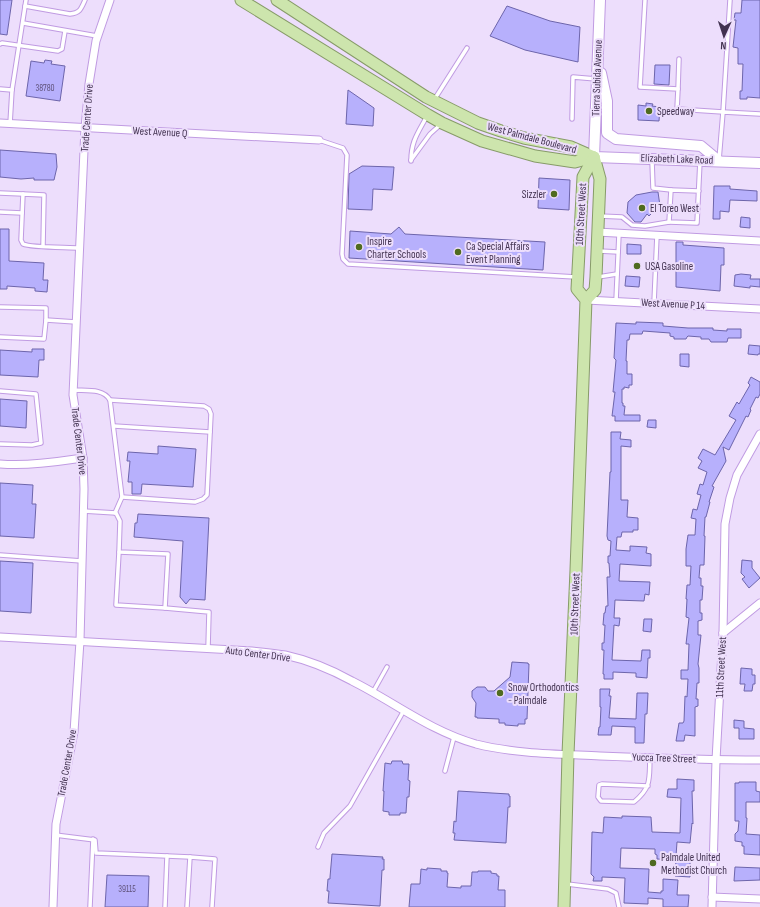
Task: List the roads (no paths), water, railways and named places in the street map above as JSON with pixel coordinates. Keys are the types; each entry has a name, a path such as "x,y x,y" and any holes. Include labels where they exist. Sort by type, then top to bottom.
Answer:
{"main road":[{"name":"West Palmdale Boulevard","path":"241,0 428,115 482,141 534,156 575,162 594,157"},
{"name":"West Palmdale Boulevard","path":"277,0 426,97 478,123 524,138 571,147 594,157"},
{"name":"Tierra Subida Avenue","path":"594,157 600,0"},
{"path":"598,61 608,101 607,133 616,139 701,146 719,161"},
{"path":"428,115 434,101"},
{"name":"Elizabeth Lake Road","path":"594,157 760,163"},
{"name":"10th Street West","path":"564,907 568,754 576,586 586,300 595,290 600,179 594,157"},
{"name":"10th Street West","path":"586,300 577,289 583,177 594,157"}],"street":[{"name":"Trade Center Drive","path":"52,907 56,824 74,732 80,642 83,458 73,390 85,128 89,84 97,36 110,0"},
{"name":"West Avenue Q","path":"0,123 319,140"},
{"path":"597,232 619,232 760,241"},
{"name":"West Avenue P 14","path":"586,300 760,309"},
{"name":"11th Street West","path":"712,907 716,760 723,633 725,524 730,498 737,475 760,434"},
{"path":"0,464 45,464 83,458"},
{"path":"723,633 760,603"},
{"name":"Auto Center Drive","path":"0,637 208,648 252,651 286,656 320,666 352,681 403,712 476,744 510,750 568,754"},
{"name":"Yucca Tree Street","path":"568,754 650,758 760,760"},
{"path":"712,897 760,899"}],"lane":[{"path":"10,124 12,90 26,0"},
{"path":"26,6 70,14 76,13 81,9 85,0"},
{"path":"645,0 640,88 678,89"},
{"path":"719,161 730,0"},
{"path":"23,23 97,36"},
{"path":"0,44 19,45 58,51 62,49 65,31"},
{"path":"434,101 467,48"},
{"path":"680,59 677,109 760,114"},
{"path":"572,119 573,77 597,80"},
{"path":"0,89 12,90"},
{"path":"428,115 413,143 411,149 411,161 430,134 442,123"},
{"path":"319,140 343,148 348,155 342,254 343,259 348,264 578,277"},
{"path":"652,158 653,188 699,191"},
{"path":"598,216 622,217 632,225 645,226 670,222 697,224 700,160"},
{"path":"670,222 671,190"},
{"path":"0,193 44,195 43,246"},
{"path":"22,194 21,240 23,244 80,248"},
{"path":"0,212 22,213"},
{"path":"616,301 619,232"},
{"path":"654,303 657,235"},
{"path":"597,251 618,252"},
{"path":"596,277 617,274"},
{"path":"0,307 46,308 44,340 0,338"},
{"path":"46,320 76,322"},
{"path":"73,390 101,392 107,395 110,400 122,497 115,513"},
{"path":"0,391 36,394 41,443 32,446 0,444"},
{"path":"110,400 204,406 209,409 211,414 207,495 203,499 195,502 122,497"},
{"path":"114,426 210,432"},
{"path":"83,511 115,513"},
{"path":"115,513 120,521 116,605 209,612 208,648"},
{"path":"119,552 168,554 166,608"},
{"path":"0,555 82,561"},
{"path":"372,693 387,667"},
{"path":"318,847 324,833 350,806 403,712"},
{"path":"445,770 455,735"},
{"path":"648,786 602,784 599,785 598,788 598,797 601,801 634,802 643,795 648,786 650,758"},
{"path":"55,835 93,839"},
{"path":"93,839 95,840 96,853 215,859 212,907"},
{"path":"90,907 93,839"},
{"path":"165,907 167,856"},
{"path":"187,907 190,857"},
{"path":"564,884 608,889 616,893 619,907"}],"place":[{"name":"Speedway","path":"649,111"},
{"name":"Sizzler","path":"554,194"},
{"name":"El Toreo West","path":"642,208"},
{"name":"Inspire Charter Schools","path":"359,247"},
{"name":"Ca Special Affairs Event Planning","path":"458,252"},
{"name":"USA Gasoline","path":"637,266"},
{"name":"Snow Orthodontics - Palmdale","path":"500,693"},
{"name":"Palmdale United Methodist Church","path":"653,863"}]}
